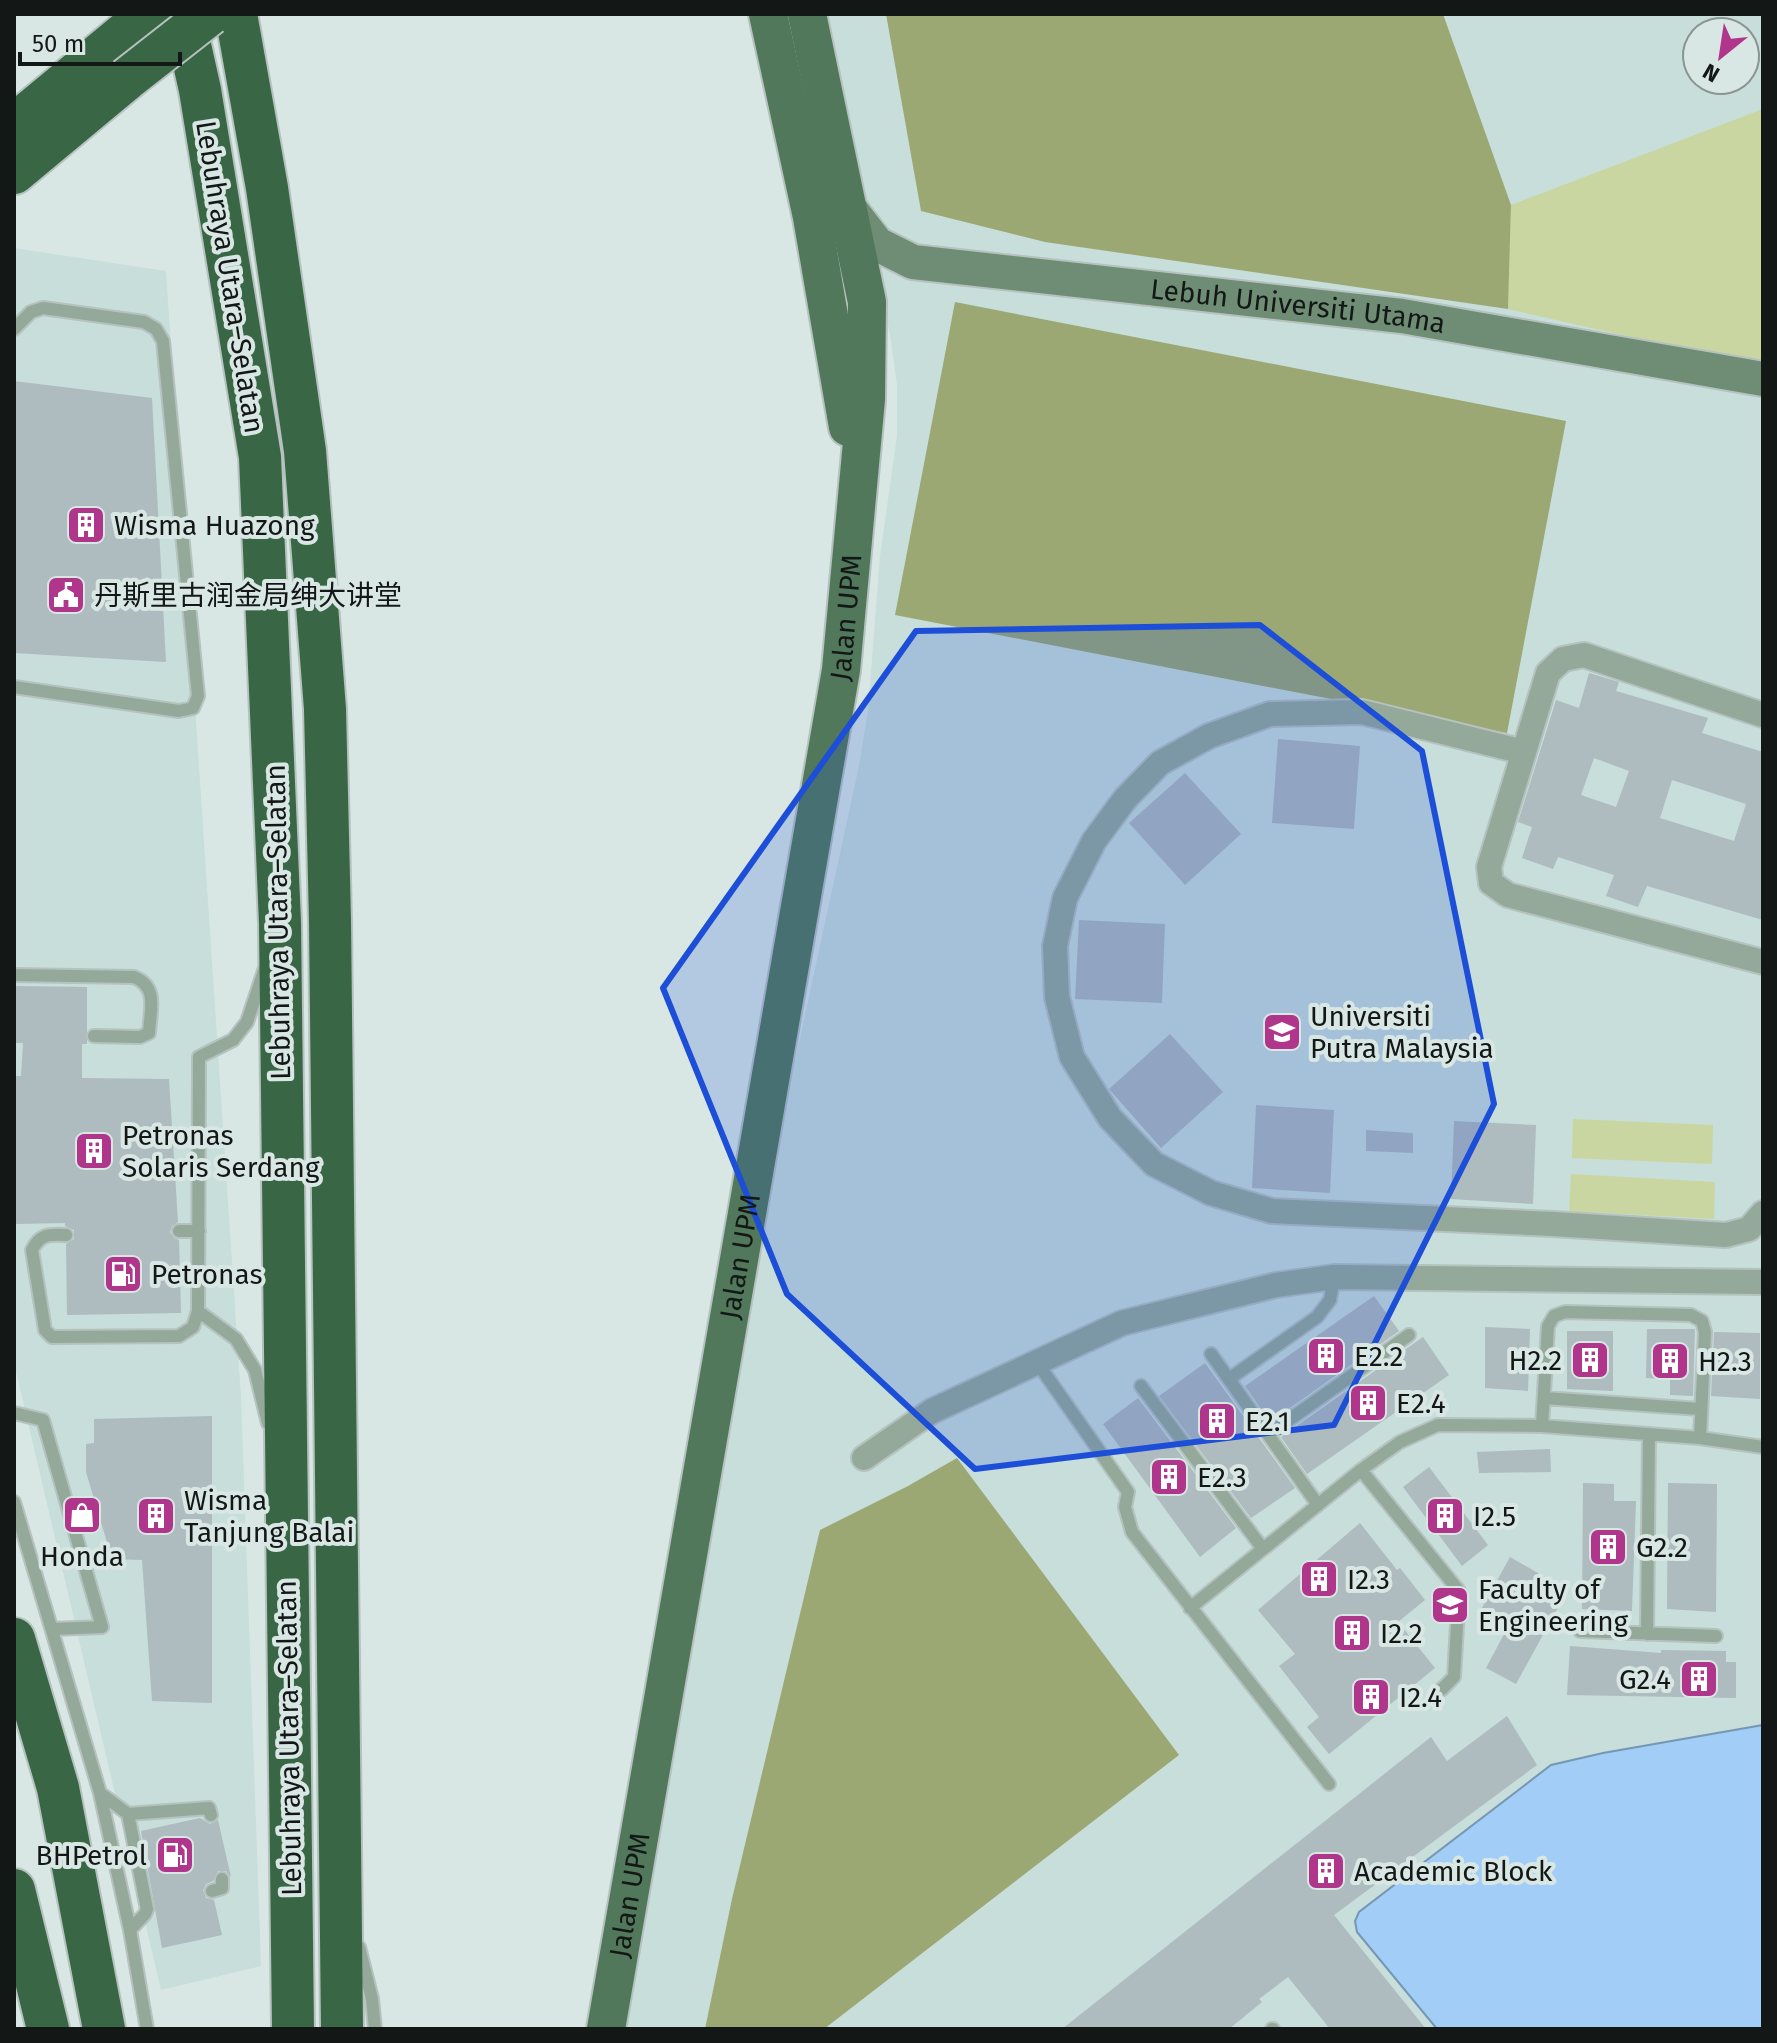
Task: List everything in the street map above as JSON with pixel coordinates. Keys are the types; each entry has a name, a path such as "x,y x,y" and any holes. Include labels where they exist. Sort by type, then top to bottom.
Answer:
{"highway":[{"path":"14,173 115,64 148,14"},
{"name":"Lebuhraya Utara–Selatan","path":"183,14 200,90 260,457 280,923 293,2029"},
{"path":"14,125 115,64 210,14"},
{"name":"Lebuhraya Utara–Selatan","path":"236,14 267,188 305,451 325,709 342,2029"},
{"path":"33,1634 58,1788 104,2029"},
{"path":"14,1890 24,1958 48,2029"}],"main road":[{"name":"Jalan UPM","path":"768,14 818,248 857,481"},
{"name":"Jalan UPM","path":"606,2029 841,670 866,399 867,302 807,14"},
{"name":"Lebuh Universiti Utama","path":"850,209 877,244 913,262 1402,316 1763,379"}],"street":[{"path":"1763,715 1584,655 1563,659 1548,673 1489,867 1491,883 1508,895 1763,962"},
{"path":"1524,752 1362,712 1270,714 1209,736 1160,763 1125,799 1094,841 1065,898 1055,946 1057,997 1072,1057 1110,1118 1154,1164 1211,1193 1272,1211 1726,1235 1749,1229 1763,1213"},
{"path":"864,1458 932,1411 1122,1323 1276,1285 1334,1277 1763,1282"}],"lane":[{"path":"14,329 31,312 43,308 144,322 156,329 163,341 198,696 193,708 179,711 14,687"},
{"path":"66,1235 47,1234 37,1239 32,1250 45,1330 52,1337 179,1336 193,1327 198,1311 199,1057 233,1040 247,1022 280,923"},
{"path":"14,975 134,977 146,982 151,990 149,1033 140,1037 94,1036"},
{"path":"179,1231 199,1231"},
{"path":"1229,1379 1317,1317 1330,1300 1334,1277"},
{"path":"198,1311 236,1339 255,1370 269,1429"},
{"path":"1542,1426 1548,1326 1554,1316 1565,1312 1691,1315 1702,1321 1705,1332 1700,1438"},
{"path":"1269,1434 1409,1335"},
{"path":"1211,1354 1318,1505"},
{"path":"1036,1361 1128,1492 1125,1507 1132,1532 1329,1784"},
{"path":"1141,1386 1263,1549"},
{"path":"1544,1398 1700,1409"},
{"path":"14,1413 43,1420 102,1627 33,1634"},
{"path":"1190,1608 1361,1470 1400,1442 1438,1425 1542,1426 1700,1438 1763,1447"},
{"path":"1647,1634 1649,1434"},
{"path":"273,1443 286,1500"},
{"path":"1361,1470 1459,1591 1454,1677 1441,1690"},
{"path":"14,1502 33,1634 100,1793 130,1930 147,2029"},
{"path":"1580,1631 1716,1636"},
{"path":"100,1793 128,1814 150,1908 130,1930"},
{"path":"128,1814 209,1808 211,1815"},
{"path":"341,1869 372,1999 375,2029"},
{"path":"212,1891 222,1888 222,1879"}],"highlighted area":[{"path":"1260,625 1422,751 1494,1104 1334,1425 975,1469 787,1294 663,988 916,631"}],"shaded area":[{"name":"Universiti Putra Malaysia","path":"817,14 1763,14 1763,2029 623,2029 773,1162 859,766 868,711 880,556 897,436 897,385 890,334"},
{"path":"14,248 166,271 241,1397 261,1966 161,1990 14,1363"}],"green space":[{"path":"886,14 1443,14 1511,205 1508,309 1045,242 921,211"},
{"path":"1763,109 1763,367 1508,309 1511,205"},
{"path":"955,302 1566,421 1507,733 895,615"},
{"path":"1573,1119 1713,1125 1712,1164 1572,1158"},
{"path":"1571,1174 1715,1182 1714,1219 1569,1211"},
{"path":"957,1458 1179,1755 824,2029 705,2029 732,1899 820,1530"}],"water":[{"path":"1763,1725 1763,2029 1437,2029 1357,1932 1355,1921 1359,1912 1551,1765"}],"building":[{"name":"Wisma Huazong","path":"14,381 152,398 166,662 14,653"},
{"path":"1589,673 1619,682 1616,691 1708,718 1702,733 1763,752 1763,920 1647,886 1638,907 1606,896 1614,875 1558,857 1553,869 1522,858 1532,827 1518,822 1556,700 1579,708","holes":["1594,758 1629,771 1616,807 1581,795","1672,780 1746,804 1734,841 1660,818"]},
{"path":"1278,739 1360,746 1354,829 1272,823"},
{"path":"1185,773 1241,834 1185,885 1129,823"},
{"path":"1079,920 1165,924 1162,1003 1075,999"},
{"name":"Petronas Solaris Serdang","path":"14,986 87,987 87,1044 82,1044 82,1078 169,1079 178,1222 170,1232 179,1240 181,1313 67,1315 66,1244 74,1239 74,1230 65,1223 14,1224 14,1076 21,1076 23,1043 14,1043"},
{"path":"1170,1034 1223,1092 1161,1148 1109,1089"},
{"path":"1256,1105 1334,1110 1330,1193 1252,1188"},
{"path":"1454,1121 1536,1125 1533,1204 1451,1199"},
{"path":"1366,1130 1413,1133 1413,1153 1366,1151"},
{"name":"E2.2","path":"1374,1296 1399,1331 1270,1422 1245,1386"},
{"path":"1485,1327 1530,1329 1528,1391 1485,1388"},
{"name":"H2.3","path":"1647,1329 1695,1329 1693,1396 1670,1395 1670,1379 1646,1378"},
{"name":"H2.2","path":"1567,1331 1613,1331 1613,1391 1567,1389"},
{"path":"1714,1332 1760,1333 1760,1399 1711,1396"},
{"name":"E2.4","path":"1423,1337 1449,1375 1307,1474 1281,1437"},
{"name":"E2.1","path":"1205,1363 1295,1488 1251,1518 1159,1396"},
{"name":"E2.3","path":"1138,1398 1236,1528 1200,1557 1103,1424"},
{"name":"Wisma Tanjung Balai","path":"212,1416 212,1703 152,1701 142,1560 112,1559 86,1472 86,1444 94,1443 94,1419"},
{"path":"1550,1449 1551,1472 1479,1473 1477,1452"},
{"name":"I2.5","path":"1429,1467 1488,1545 1462,1566 1403,1487"},
{"name":"G2.2","path":"1583,1483 1614,1484 1614,1501 1636,1501 1632,1611 1582,1609"},
{"path":"1668,1483 1717,1484 1716,1612 1667,1609"},
{"path":"1360,1523 1425,1600 1398,1622 1435,1668 1329,1754 1307,1727 1319,1717 1279,1666 1295,1654 1258,1610"},
{"path":"1510,1557 1555,1583 1556,1593 1566,1593 1516,1684 1486,1668 1510,1623 1482,1608"},
{"path":"1570,1646 1661,1653 1661,1650 1726,1651 1726,1662 1736,1662 1736,1698 1567,1695"},
{"name":"Academic Block","path":"1507,1716 1537,1765 1334,1915 1426,2029 1330,2029 1288,1977 1259,1999 1262,2002 1229,2029 1062,2029 1431,1737 1447,1761"},
{"path":"200,1818 210,1824 218,1820 231,1877 226,1871 218,1871 203,1890 206,1898 214,1900 222,1935 162,1948 141,1831"}],"place":[{"name":"Wisma Huazong","path":"86,525"},
{"name":"丹斯里古润金局绅大讲堂","path":"66,595"},
{"name":"Universiti Putra Malaysia","path":"1282,1032"},
{"name":"Petronas Solaris Serdang","path":"94,1151"},
{"name":"Petronas","path":"123,1274"},
{"name":"E2.2","path":"1326,1356"},
{"name":"H2.2","path":"1590,1360"},
{"name":"H2.3","path":"1670,1361"},
{"name":"E2.4","path":"1368,1403"},
{"name":"E2.1","path":"1217,1421"},
{"name":"E2.3","path":"1169,1477"},
{"name":"Honda","path":"82,1515"},
{"name":"Wisma Tanjung Balai","path":"156,1516"},
{"name":"I2.5","path":"1445,1516"},
{"name":"G2.2","path":"1608,1547"},
{"name":"I2.3","path":"1319,1579"},
{"name":"Faculty of Engineering","path":"1450,1605"},
{"name":"I2.2","path":"1352,1633"},
{"name":"G2.4","path":"1699,1679"},
{"name":"I2.4","path":"1371,1697"},
{"name":"BHPetrol","path":"175,1855"},
{"name":"Academic Block","path":"1326,1871"}]}
